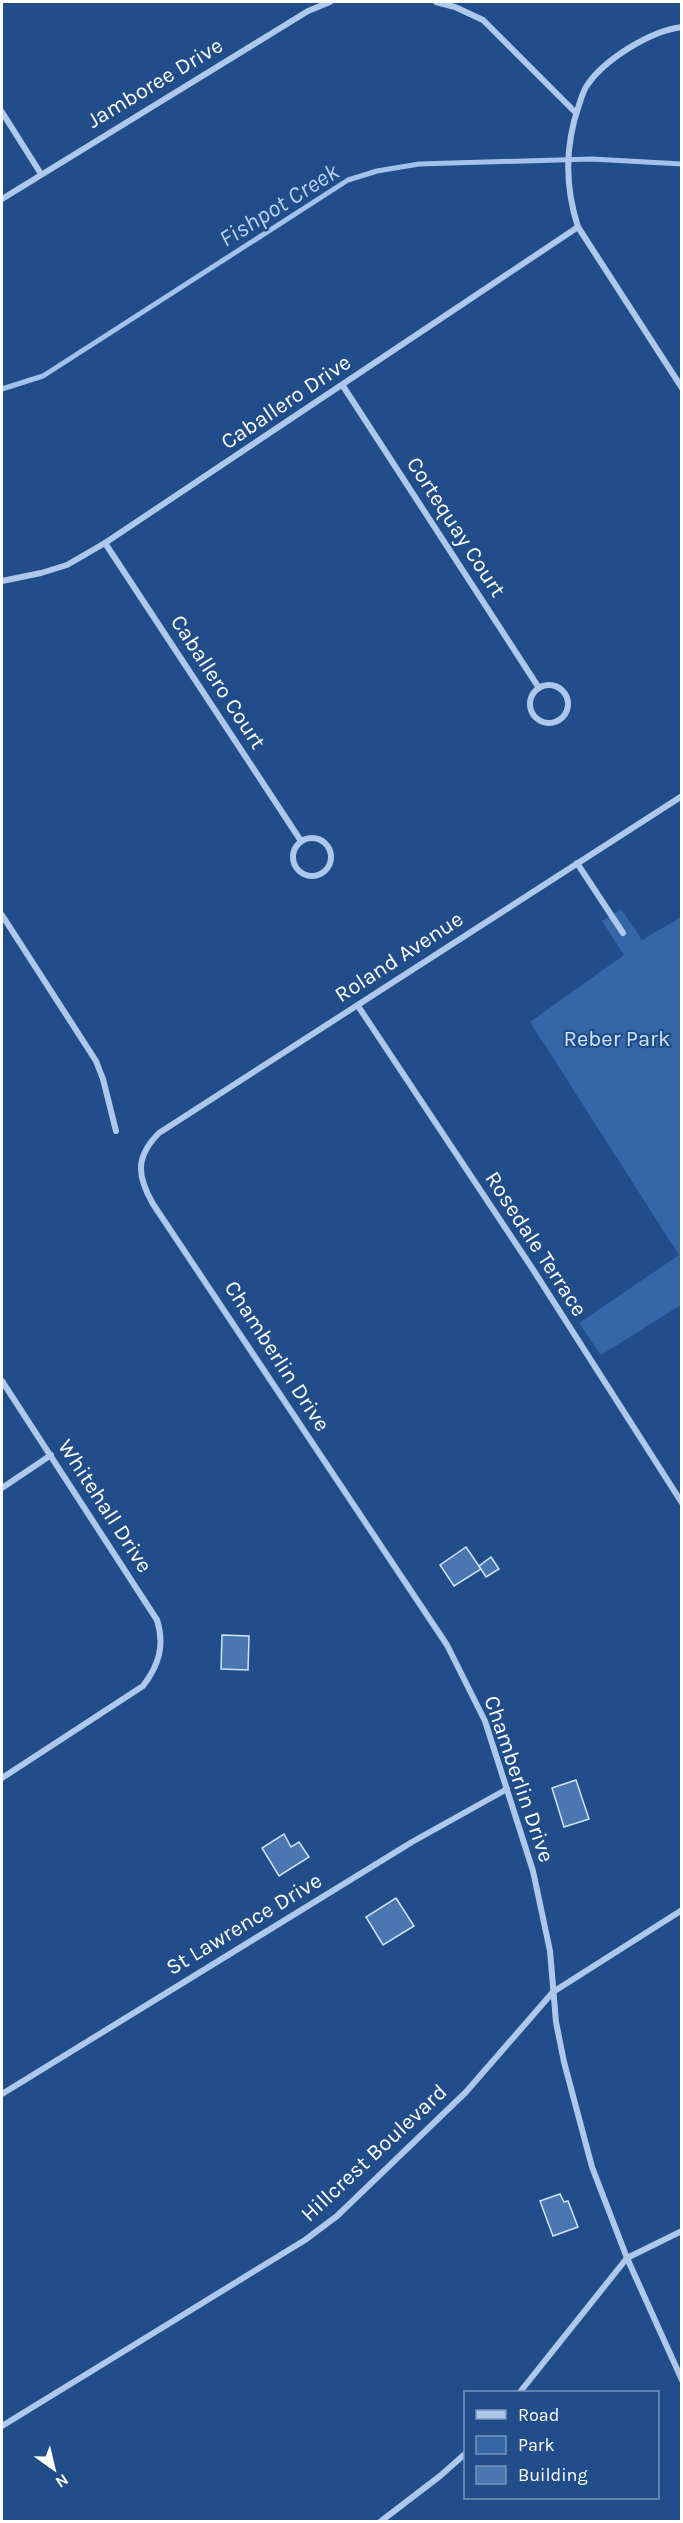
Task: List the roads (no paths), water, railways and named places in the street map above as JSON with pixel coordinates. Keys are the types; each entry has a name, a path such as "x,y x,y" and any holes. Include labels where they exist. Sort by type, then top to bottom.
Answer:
{"street":[{"name":"Jamboree Drive","path":"2,199 308,11 330,2"},
{"path":"436,2 455,7 483,20 576,113"},
{"path":"681,27 651,35 616,58 585,88 570,135 568,182 571,205 578,227 681,388"},
{"path":"2,112 41,174"},
{"name":"Caballero Drive","path":"2,581 67,565 105,543 578,227"},
{"name":"Cortequay Court","path":"343,386 539,688"},
{"name":"Caballero Court","path":"105,543 301,841"},
{"path":"555,686 565,693 567,711 558,720 548,723 532,712 531,698 539,688 555,686"},
{"name":"Roland Avenue","path":"142,1155 159,1133 681,796"},
{"path":"317,839 328,848 331,857 326,870 308,876 297,870 294,852 301,841 317,839"},
{"path":"577,863 623,933"},
{"path":"2,915 96,1062 104,1079 116,1131"},
{"name":"Rosedale Terrace","path":"358,1006 534,1271 681,1503"},
{"name":"Chamberlin Drive","path":"142,1155 141,1178 153,1204 447,1645 484,1720 533,1871 550,1951 553,1992 564,2062 584,2140 601,2193 627,2258 681,2380"},
{"name":"Whitehall Drive","path":"2,1381 157,1620 162,1635 159,1656 152,1674 143,1686 2,1778"},
{"path":"2,1488 51,1455"},
{"name":"St Lawrence Drive","path":"2,2094 412,1842 507,1789"},
{"name":"Hillcrest Boulevard","path":"2,2426 305,2240 337,2216 466,2092 553,1992 681,1910"},
{"path":"521,2391 627,2258 681,2231"},
{"path":"380,2522 440,2476 464,2454"}],"waterway":[{"name":"Fishpot Creek","path":"2,389 43,376 348,180 377,171 419,164 592,159 682,164"}],"park label":[{"name":"Reber Park","path":"617,1039"}]}
